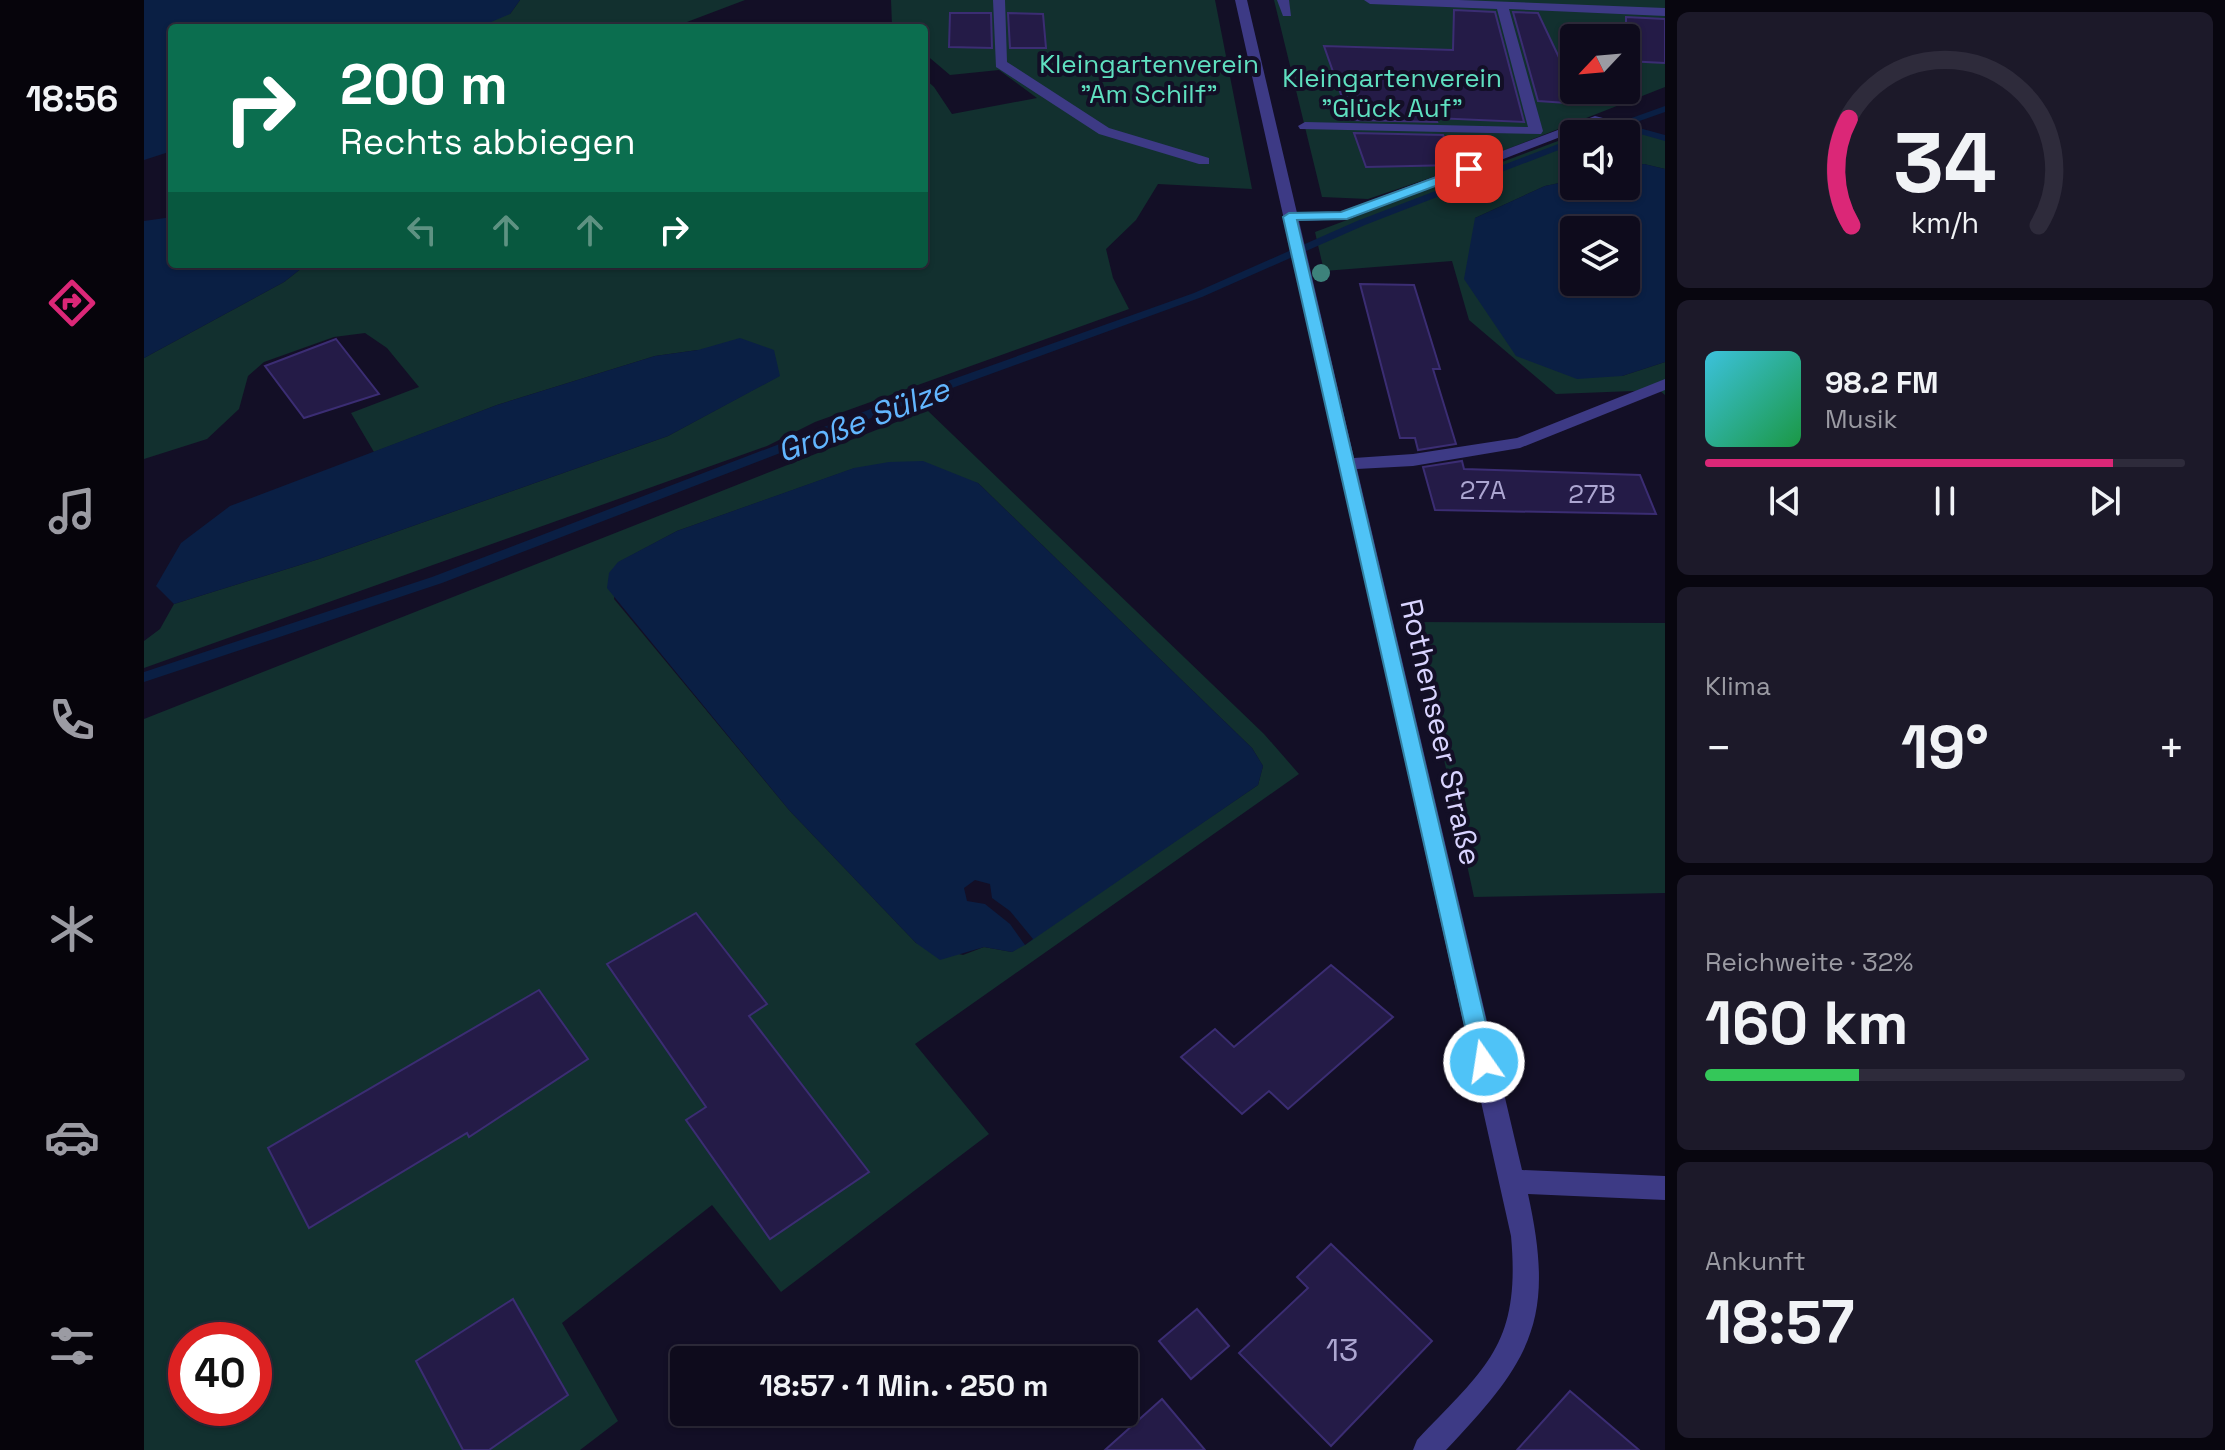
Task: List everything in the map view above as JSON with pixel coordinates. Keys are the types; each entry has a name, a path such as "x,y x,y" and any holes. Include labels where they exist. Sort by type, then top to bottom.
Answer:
{"street":[{"path":"999,0 1001,64 1104,131 1204,161"},
{"name":"Rothenseer Straße","path":"1241,0 1521,1210 1527,1296 1514,1346 1477,1395 1427,1450"},
{"path":"1370,0 1665,12"},
{"path":"1305,126 1536,131 1502,5"},
{"path":"1289,217 1343,216 1600,119"},
{"path":"1347,464 1413,460 1520,443 1665,384"},
{"path":"1512,1181 1665,1188"}],"green space":[{"path":"520,0 745,0 682,24 317,24 510,14"},
{"name":"Kleingartenverein \"Am Schilf\"","path":"891,0 1215,0 1252,189 1158,184 1136,220 1106,249 1113,278 1129,309 815,422 767,446 144,668 144,641 160,629 174,604 319,559 668,436 779,376 698,350 655,356 497,405 374,452 351,413 419,387 387,348 365,333 334,337 264,362 248,376 239,409 207,439 144,459 144,358 284,282 302,268 928,268 928,82 952,114 1037,98 999,70 950,75 928,56 928,24 892,24"},
{"name":"Kleingartenverein \"Glück Auf\"","path":"1274,0 1665,0 1665,87 1640,97 1640,24 1560,24 1560,104 1622,104 1581,120 1560,120 1560,128 1457,169 1368,199 1322,197"},
{"path":"1640,130 1665,140 1665,169 1640,165"},
{"path":"1560,140 1560,183 1545,186 1475,218 1622,376 1665,362 1665,395 1659,390 1556,394 1469,320 1452,261 1324,271 1315,232"},
{"path":"927,410 1264,734 1299,774 915,1044 989,1134 781,1292 712,1205 562,1323 618,1421 580,1450 144,1450 144,719","holes":["855,468 978,483 1252,748 1263,766 1258,785 1012,952 984,947 963,955 916,943 789,810 614,599 619,562 677,531"]},
{"path":"1414,622 1665,623 1665,893 1474,897"}],"water":[{"path":"144,0 520,0 510,14 486,24 168,24 168,152 144,160"},
{"path":"1640,165 1665,169 1665,362 1622,376 1577,379 1516,356 1464,279 1475,218 1545,186 1560,183 1560,200 1640,200"},
{"path":"168,218 168,268 302,268 284,282 144,358 144,221"},
{"path":"740,338 774,350 780,376 668,436 319,559 174,604 156,586 181,543 230,506 497,405 655,356 698,350"},
{"path":"923,461 978,483 1252,748 1263,766 1258,785 1025,945 1012,952 984,947 940,960 916,943 789,810 607,588 609,573 618,562 677,531 854,468 889,462"}],"pier":[{"path":"975,880 990,884 992,898 1010,911 1033,939 1025,945 1010,924 985,904 967,901 964,888"}],"building":[{"path":"1454,10 1495,12 1524,122 1435,118 1437,122 1350,120 1324,46 1453,50"},
{"path":"1513,12 1538,13 1560,60 1560,103 1538,101"},
{"path":"950,13 991,13 992,48 949,47"},
{"path":"1008,13 1043,14 1046,48 1010,48"},
{"path":"1626,17 1665,19 1665,63 1640,62 1640,24 1626,24"},
{"path":"1354,133 1443,135 1456,165 1366,167"},
{"path":"1360,284 1414,285 1440,369 1433,369 1456,444 1418,450 1415,438 1400,438"},
{"path":"336,339 379,394 304,418 265,366"},
{"path":"1462,461 1464,469 1640,475 1656,514 1435,510 1423,467"},
{"path":"696,913 767,1004 749,1016 869,1172 770,1239 686,1120 706,1107 607,964"},
{"path":"1331,965 1393,1017 1288,1109 1269,1091 1242,1114 1181,1057 1215,1029 1234,1047"},
{"path":"539,990 588,1059 469,1137 467,1133 309,1228 268,1148"},
{"path":"1331,1244 1432,1341 1331,1446 1239,1353 1308,1288 1297,1277"},
{"path":"513,1299 568,1395 489,1450 463,1450 416,1361"},
{"path":"1197,1309 1229,1346 1191,1379 1159,1341"},
{"path":"1570,1391 1639,1450 1517,1450"},
{"path":"1162,1399 1205,1450 1105,1450 1132,1426 1138,1426 1138,1420"}],"waterway":[{"name":"Große Sülze","path":"1633,120 1665,109"},
{"path":"1640,131 1665,138"},
{"name":"Große Sülze","path":"144,677 437,580 893,405 1198,295 1361,223 1560,146"}],"route":[{"path":"1469,169 1343,216 1289,217 1484,1062"}]}
